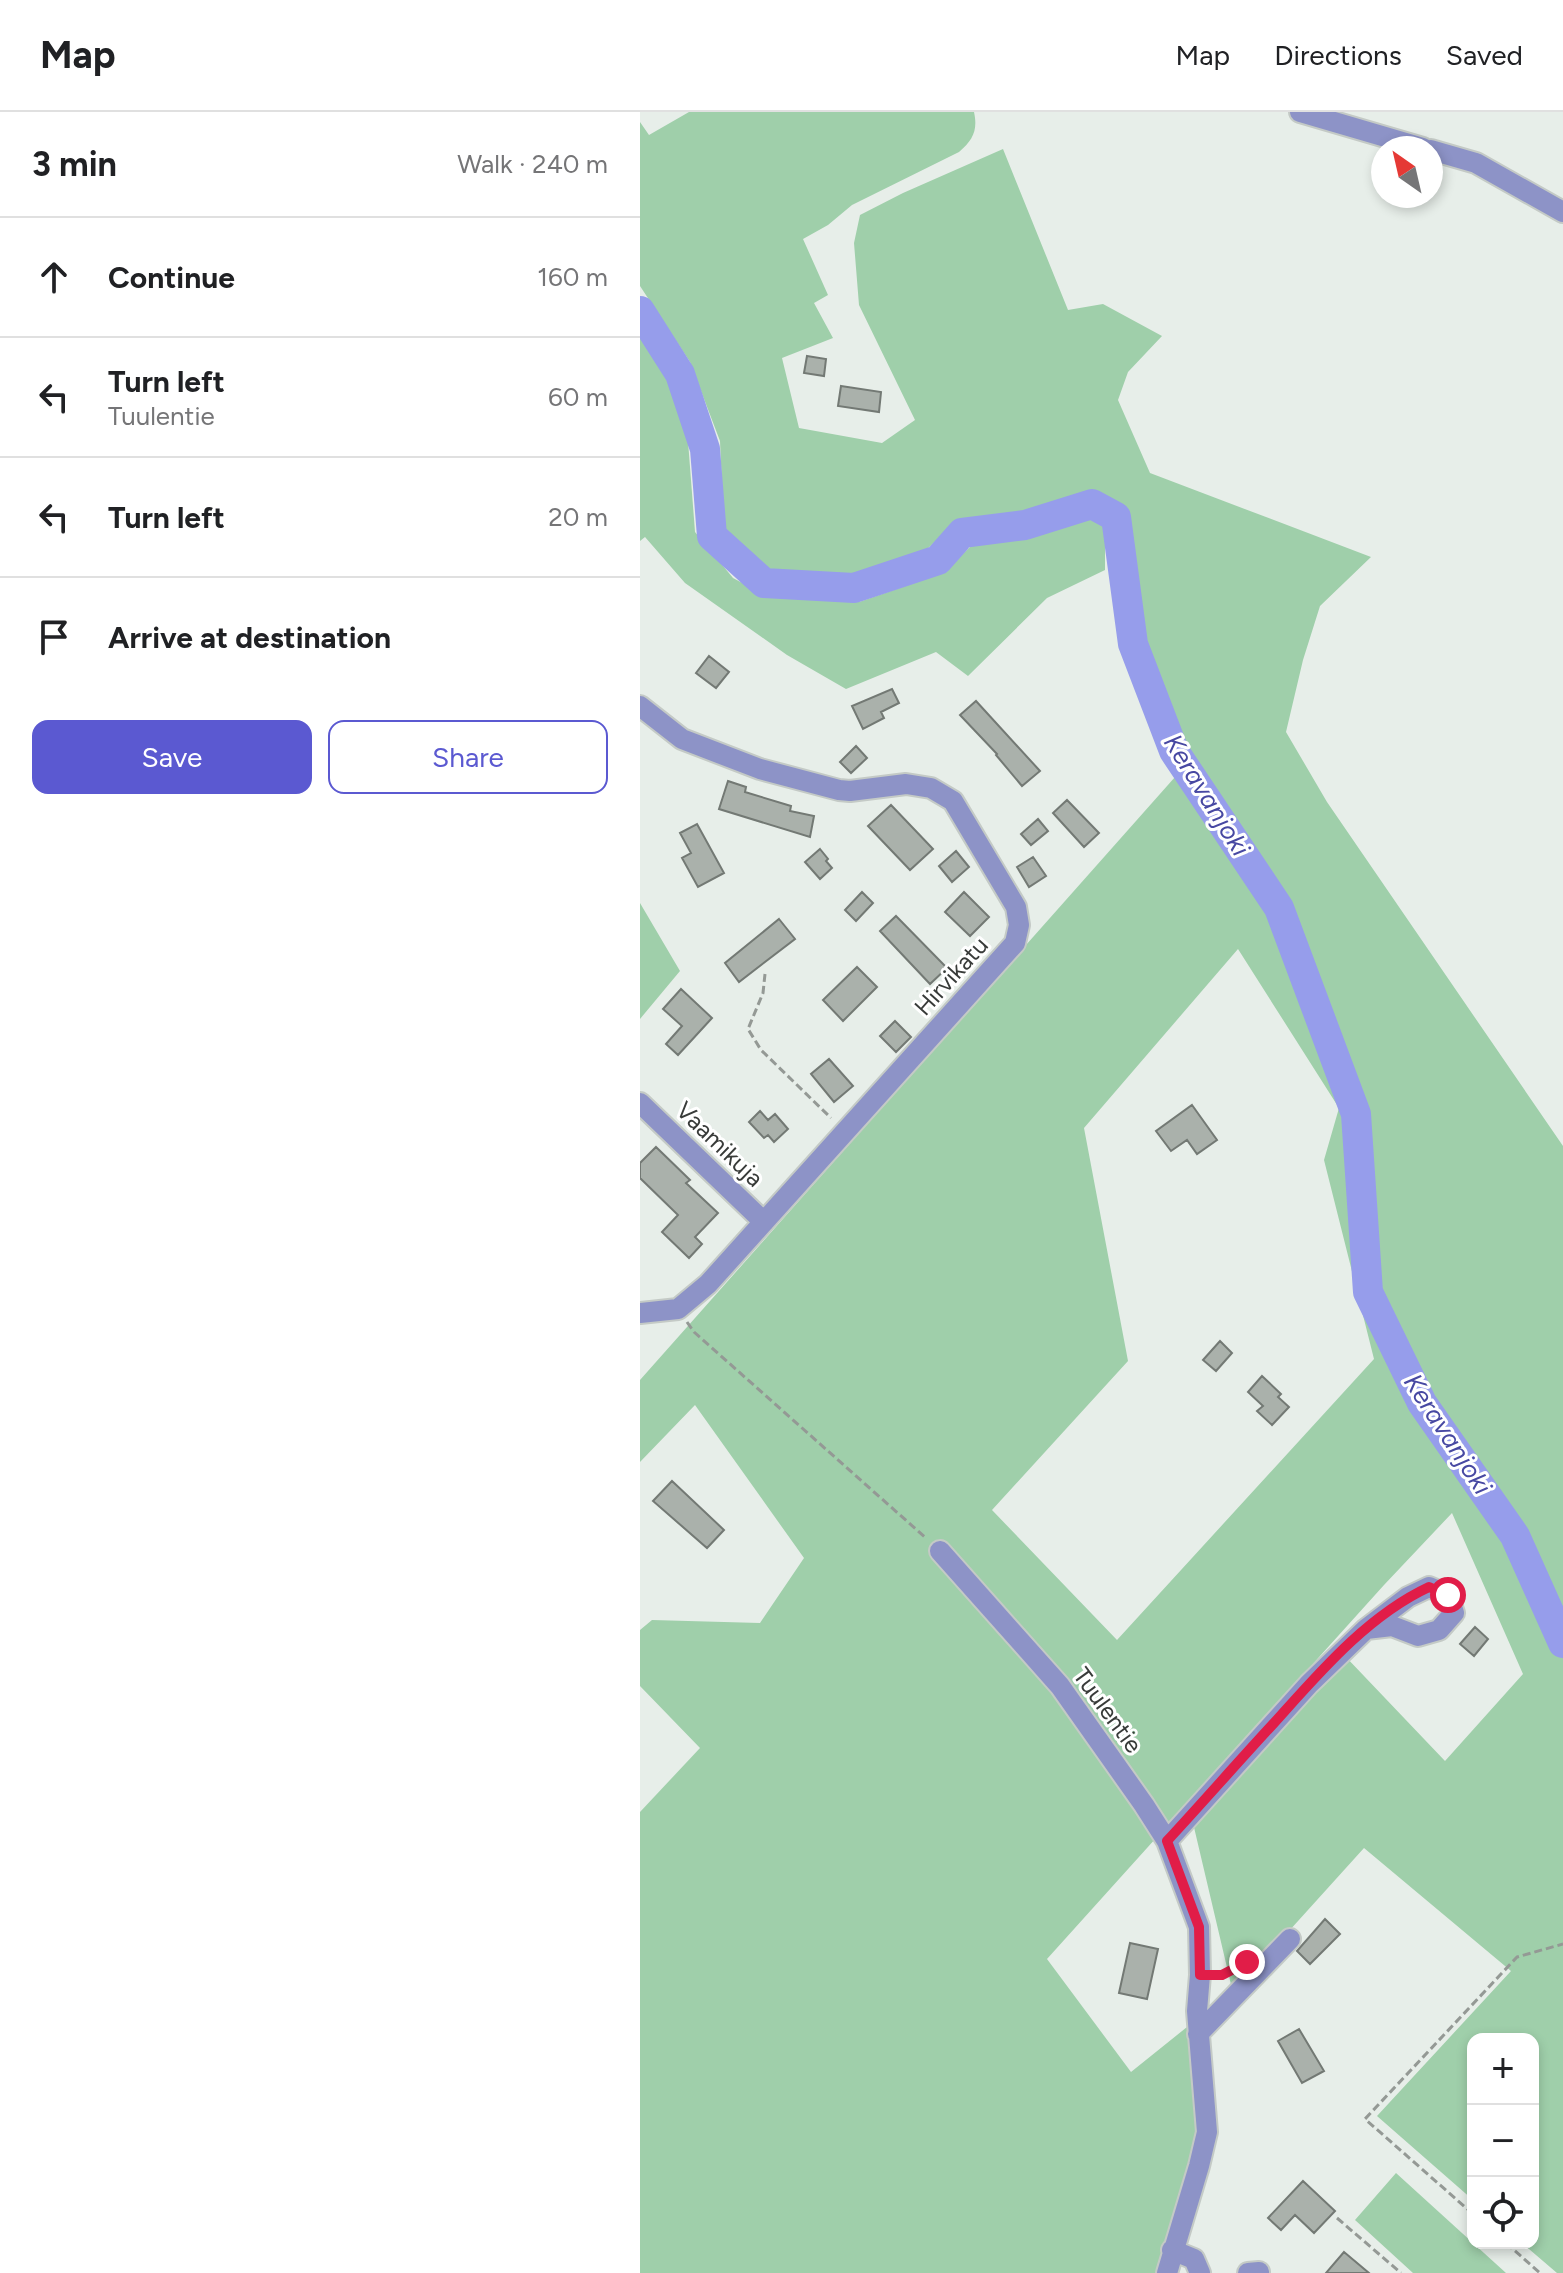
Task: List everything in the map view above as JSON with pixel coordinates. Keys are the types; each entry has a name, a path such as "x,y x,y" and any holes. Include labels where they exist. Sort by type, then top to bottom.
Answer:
{"street":[{"path":"1300,112 1382,136"},
{"path":"1443,153 1476,163 1563,212"},
{"name":"Hirvikatu","path":"640,706 682,739 760,769 850,791 906,784 931,788 953,801 1016,907 1019,925 1015,943 708,1284 678,1309"},
{"name":"Vaamikuja","path":"640,1103 764,1222"},
{"path":"640,1313 678,1309"},
{"name":"Tuulentie","path":"940,1551 1060,1686 1167,1841 1199,1927 1197,2011 1207,2132 1167,2273"},
{"path":"1167,1841 1309,1684 1366,1629"},
{"path":"1198,2034 1290,1939"},
{"path":"1172,2250 1194,2259 1200,2273"}],"path":[{"path":"765,974 763,993 748,1029 761,1050 845,1132"},
{"path":"678,1309 694,1332 940,1551"},
{"path":"1467,2209 1365,2119 1517,1957 1563,1944"},
{"path":"1200,1975 1222,1975 1234,1968"},
{"path":"1337,2218 1401,2273"},
{"path":"1513,2249 1540,2273"}],"green space":[{"path":"689,112 974,112 973,134 959,152 852,205 828,225 803,239 828,295 814,303 833,338 782,358 799,428 882,443 915,420 859,305 854,243 860,215 1003,149 1068,310 1103,304 1162,336 1128,372 1118,400 1150,473 1371,557 1320,606 1286,732 1327,802 1563,1146 1563,2273 1557,2273 1529,2249 1539,2249 1539,2033 1467,2033 1467,2195 1377,2116 1511,1971 1364,1848 1233,1993 1193,1823 1344,1655 1445,1761 1523,1674 1452,1513 1047,1959 1131,2072 1192,2023 1199,2132 1158,2273 640,2273 640,1812 700,1748 640,1686 640,1630 652,1620 760,1623 804,1558 695,1405 640,1462 640,1380 1191,759 1146,644 1126,512 1090,494 1009,516 955,523 924,552 852,575 770,571 724,532 720,441 690,362 640,286 640,122 649,135","holes":["1238,949 1339,1108 1324,1160 1374,1359 1117,1640 992,1510 1128,1361 1084,1128"]},
{"path":"640,327 675,378 688,441 695,532 733,578 767,596 859,602 943,573 972,545 1026,536 1088,519 1105,524 1105,570 1047,598 968,676 936,652 846,689 787,655 685,583 645,537 640,541"},
{"path":"640,903 680,971 640,1019"},
{"path":"1396,2173 1467,2238 1467,2249 1480,2249 1506,2273 1413,2273 1355,2220"}],"building":[{"path":"807,356 826,359 824,376 804,373"},
{"path":"841,386 881,392 879,412 838,406"},
{"path":"709,656 729,672 716,688 696,673"},
{"path":"892,689 899,703 881,712 884,718 863,729 852,706"},
{"path":"976,701 1040,771 1022,786 960,715"},
{"path":"856,746 867,758 851,773 840,762"},
{"path":"728,781 746,787 745,792 791,806 790,811 814,816 810,837 719,809"},
{"path":"1067,800 1099,833 1084,847 1053,813"},
{"path":"891,805 933,849 910,870 868,826"},
{"path":"1038,819 1048,831 1031,845 1021,834"},
{"path":"697,824 724,873 698,887 682,858 691,853 680,833"},
{"path":"820,849 832,868 820,879 805,862"},
{"path":"956,851 969,867 952,882 939,866"},
{"path":"1033,857 1046,876 1029,887 1017,867"},
{"path":"862,892 873,903 856,921 845,910"},
{"path":"964,892 989,917 970,936 945,912"},
{"path":"896,916 947,968 930,984 880,931"},
{"path":"779,919 795,939 739,982 725,963"},
{"path":"857,967 877,987 843,1021 823,1000"},
{"path":"681,989 712,1018 678,1055 666,1044 682,1026 663,1009"},
{"path":"895,1021 911,1037 896,1052 880,1036"},
{"path":"829,1059 853,1086 834,1102 811,1074"},
{"path":"1192,1105 1217,1140 1197,1154 1187,1140 1171,1151 1156,1131"},
{"path":"760,1111 768,1120 775,1114 788,1129 774,1142 768,1135 764,1138 749,1122"},
{"path":"656,1147 690,1180 686,1183 718,1213 695,1237 702,1244 689,1258 662,1232 678,1215 640,1178 640,1163"},
{"path":"1220,1341 1232,1353 1216,1371 1203,1360"},
{"path":"1262,1376 1281,1394 1278,1397 1289,1407 1272,1425 1257,1411 1263,1406 1248,1392"},
{"path":"672,1481 724,1530 707,1548 653,1501"},
{"path":"1475,1627 1488,1639 1474,1656 1460,1644"},
{"path":"1325,1919 1340,1934 1310,1964 1297,1951"},
{"path":"1130,1943 1158,1949 1147,1999 1119,1993"},
{"path":"1299,2029 1324,2071 1302,2083 1278,2041"},
{"path":"1303,2181 1335,2211 1314,2233 1295,2215 1281,2230 1268,2218"},
{"path":"1344,2252 1369,2273 1326,2273"}],"waterway":[{"name":"Keravanjoki","path":"640,311 680,374 705,449 712,536 764,583 854,588 938,560 962,533 1025,525 1092,504 1116,517 1133,644 1174,751 1279,908 1356,1114 1368,1292 1422,1403 1515,1536 1563,1643"}],"route":[{"path":"1247,1962 1222,1975 1200,1975 1199,1927 1167,1841 1309,1684 1378,1618 1429,1587 1448,1595"}]}
